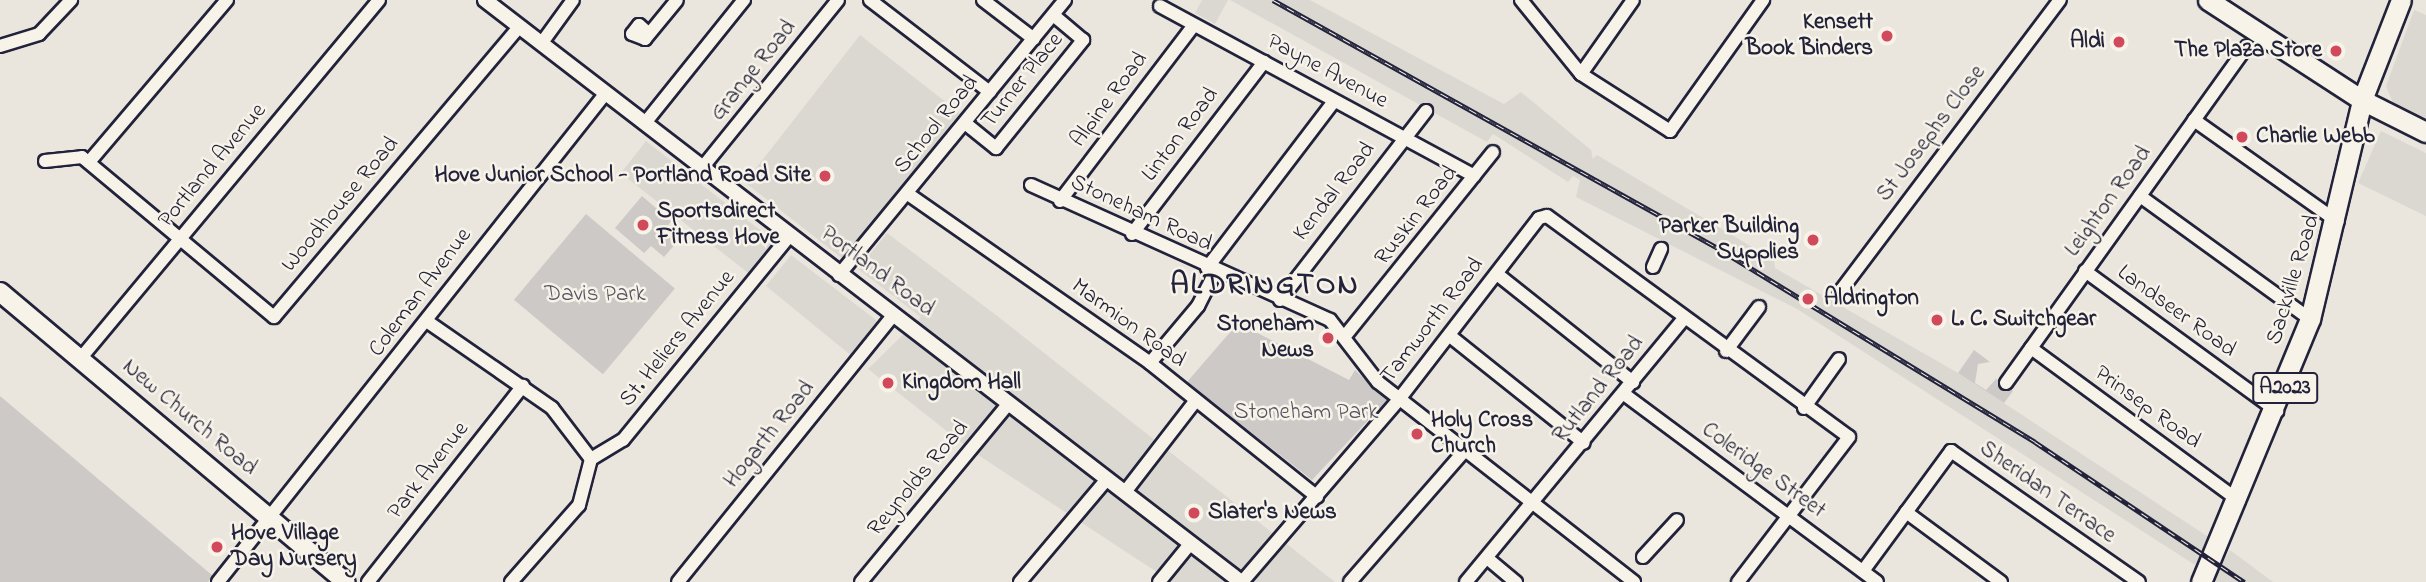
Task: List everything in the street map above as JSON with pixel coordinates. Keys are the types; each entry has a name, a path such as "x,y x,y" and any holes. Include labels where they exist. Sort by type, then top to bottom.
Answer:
{"main road":[{"path":"2208,0 2362,100 2426,132"},
{"name":"A2023","path":"2362,100 2401,0"},
{"name":"Sackville Road","path":"2201,582 2277,411 2310,318 2338,222 2362,100"},
{"name":"New Church Road","path":"0,292 346,582"}],"street":[{"path":"0,47 38,34 71,0"},
{"path":"89,162 227,0"},
{"name":"Portland Avenue","path":"80,359 379,0"},
{"name":"Portland Road","path":"485,0 839,275 894,314 1242,582"},
{"path":"541,44 573,0"},
{"path":"648,33 677,0"},
{"path":"645,123 744,0"},
{"name":"Grange Road","path":"702,168 838,0"},
{"path":"870,0 990,92"},
{"path":"983,0 1034,39"},
{"name":"School Road","path":"839,275 1065,0"},
{"path":"1521,0 1581,74 1676,130 1763,0"},
{"path":"1581,74 1633,0"},
{"name":"St Josephs Close","path":"1839,293 2060,0"},
{"name":"Payne Avenue","path":"1160,6 1474,176"},
{"name":"Turner Place","path":"965,123 996,148 1083,40 1053,15"},
{"name":"Alpine Road","path":"1060,201 1194,25"},
{"name":"Woodhouse Road","path":"180,240 274,317 519,27"},
{"name":"Leighton Road","path":"2006,383 2247,46"},
{"name":"Linton Road","path":"1132,234 1264,62"},
{"name":"Coleman Avenue","path":"218,582 428,322 605,94"},
{"path":"1150,363 1198,306 1211,270 1334,101"},
{"name":"Kendal Road","path":"1280,300 1426,111"},
{"path":"2194,120 2338,222"},
{"name":"Ruskin Road","path":"1345,336 1493,152"},
{"path":"45,161 65,156 89,162 180,240"},
{"name":"Stoneham Road","path":"1031,185 1211,270 1330,320 1345,336 1366,369 1630,580"},
{"name":"Marmion Road","path":"908,194 1150,363 1317,497"},
{"path":"2140,196 2310,318"},
{"name":"Tamworth Road","path":"1242,582 1400,398 1539,218 1547,216 1646,276"},
{"name":"St. Heliers Avenue","path":"591,459 623,440 790,235"},
{"path":"1661,249 1646,276 1683,320 1804,408 1849,437 1746,579"},
{"name":"Landseer Road","path":"2085,271 2277,411"},
{"path":"1497,274 1633,382"},
{"path":"1726,351 1759,306"},
{"name":"Hogarth Road","path":"678,582 894,314"},
{"name":"Rutland Road","path":"1466,582 1584,443 1683,320"},
{"path":"428,322 523,386 567,423 591,459 579,506 511,582"},
{"path":"1450,336 1584,443"},
{"name":"Prinsep Road","path":"2031,348 2239,501"},
{"path":"1804,408 1839,359"},
{"name":"Park Avenue","path":"368,582 523,386"},
{"name":"Coleridge Street","path":"1624,394 1877,582"},
{"path":"1125,492 1196,400"},
{"name":"Reynolds Road","path":"861,582 1009,403"},
{"path":"1350,582 1466,449"},
{"name":"Sheridan Terrace","path":"1863,571 1951,451 2139,582"},
{"path":"1020,582 1107,479"},
{"path":"1906,512 2001,582"},
{"path":"1630,580 1640,562 1677,520"},
{"path":"1159,582 1190,544"},
{"path":"1487,558 1516,582"}],"shaded area":[{"path":"1202,0 1228,0 1215,24 1195,13"},
{"path":"1230,0 1310,0 1504,104 1521,92 1591,150 1593,159 1597,155 1774,260 1775,268 1958,373 2210,538 2195,565 1797,309 1576,197 1580,180 1573,176 1568,182 1493,134 1487,142"},
{"path":"2414,10 2426,15 2426,118 2393,103 2386,86"},
{"path":"860,35 960,113 845,261 745,182"},
{"path":"2381,131 2426,153 2426,216 2358,183"},
{"path":"646,141 776,243 751,275 621,173"},
{"path":"887,233 996,315 1335,582 1172,582 972,451 868,369 921,317 858,269"},
{"path":"791,255 876,320 879,326 853,357 766,286"},
{"path":"2230,550 2273,582 2217,582 2213,579"}],"green space":[{"name":"Sportsdirect Fitness Hove","path":"642,196 671,221 665,230 678,241 664,257 651,246 644,253 615,228"},
{"name":"Davis Park","path":"586,214 675,289 603,374 514,300"},
{"name":"Stoneham Park","path":"1238,323 1349,380 1355,370 1387,400 1312,480 1187,382"},
{"path":"1974,350 1990,362 1978,364 1975,383 1986,390 1996,379 2013,391 2004,403 1958,373"},
{"path":"0,396 213,576 208,582 0,582"}],"railway":[{"path":"1273,0 1716,247 2035,442 2244,582"}],"place":[{"name":"Kensett Book Binders","path":"1887,36"},
{"name":"Aldi","path":"2119,42"},
{"name":"The Plaza Store","path":"2336,51"},
{"name":"Charlie Webb","path":"2242,137"},
{"name":"Hove Junior School - Portland Road Site","path":"825,176"},
{"name":"Sportsdirect Fitness Hove","path":"643,225"},
{"name":"Parker Building Supplies","path":"1813,240"},
{"name":"Aldrington","path":"1808,299"},
{"name":"L. C. Switchgear","path":"1937,320"},
{"name":"Stoneham News","path":"1328,338"},
{"name":"Kingdom Hall","path":"888,383"},
{"name":"Holy Cross Church","path":"1417,434"},
{"name":"Slater's News","path":"1194,513"},
{"name":"Hove Village Day Nursery","path":"217,547"}],"district":[{"name":"ALDRINGTON","path":"1265,286"}]}
